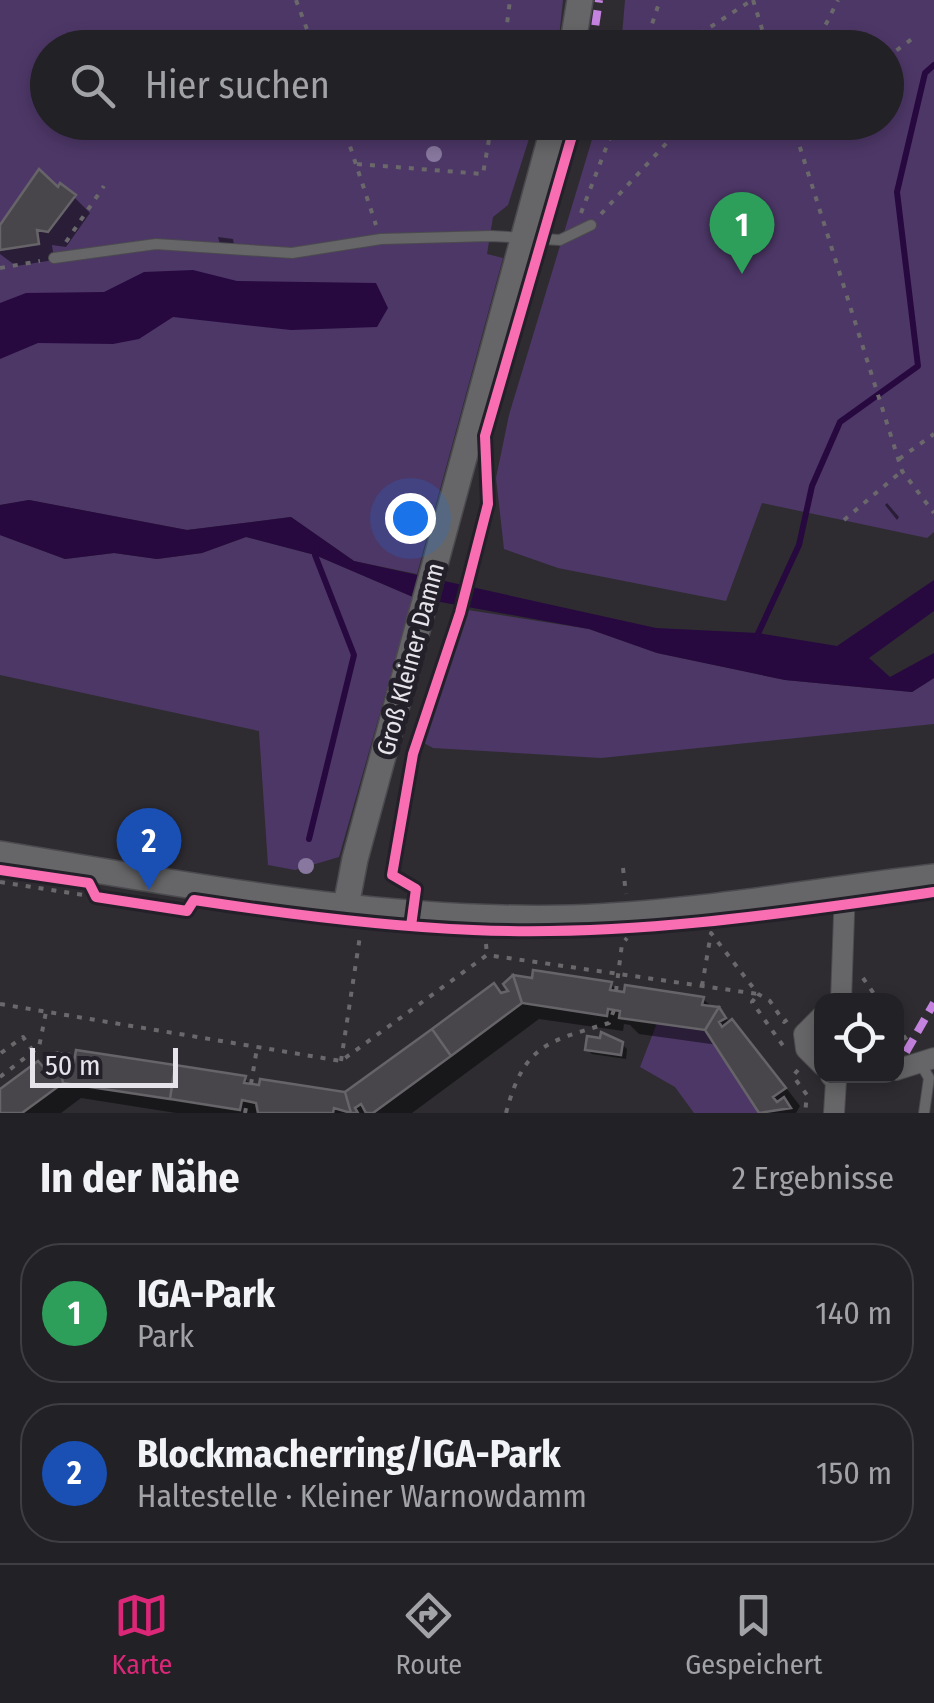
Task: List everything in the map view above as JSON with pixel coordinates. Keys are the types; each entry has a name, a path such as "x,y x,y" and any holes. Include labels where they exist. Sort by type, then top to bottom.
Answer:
{"street":[{"path":"575,30 580,0"},
{"name":"Groß Kleiner Damm","path":"346,906 355,859 551,140"},
{"path":"0,854 346,906 568,918 626,915 934,877"},
{"path":"841,993 846,887"},
{"path":"814,1024 804,1034 806,1048 814,1056"},
{"path":"834,1113 836,1083"}],"lane":[{"path":"54,258 156,244 292,253 380,239 574,237 591,225"},
{"path":"924,1113 930,1078 928,1062"}],"path":[{"path":"296,0 307,30"},
{"path":"506,30 510,0"},
{"path":"650,30 660,0"},
{"path":"706,30 753,0 762,30"},
{"path":"823,30 838,0"},
{"path":"904,45 912,39"},
{"path":"348,140 380,239"},
{"path":"357,164 483,174 489,140"},
{"path":"609,140 578,220 591,225 669,140"},
{"path":"798,140 902,471 934,513"},
{"path":"0,268 54,258 104,186"},
{"path":"899,459 934,434"},
{"path":"844,520 902,471"},
{"path":"0,870 89,883 96,896"},
{"path":"0,882 96,896"},
{"path":"696,922 713,921"},
{"path":"610,929 628,928"},
{"path":"476,930 492,931"},
{"path":"702,987 711,932 784,1022 799,1012"},
{"path":"341,1061 360,936"},
{"path":"486,944 487,956"},
{"path":"0,1004 341,1061 487,956 758,994"},
{"path":"758,994 752,1002 800,1068 793,1076 807,1095 804,1113"},
{"path":"506,1113 516,1074 549,1042 608,1023 614,1010"},
{"path":"0,1077 39,1047 46,1012"},
{"path":"1,1053 23,1037 34,1051"},
{"path":"250,1084 257,1048"},
{"path":"246,1113 248,1102"}],"shaded area":[{"path":"0,0 563,0 560,30 30,30 30,140 529,140 508,205 493,217 487,254 503,258 417,574 354,561 291,517 187,530 29,500 0,505"},
{"path":"625,0 934,0 934,532 927,538 762,503 726,601 558,568 504,549 496,478 509,415 592,140 904,140 904,30 622,30"},
{"path":"193,270 237,281 376,283 388,308 377,327 291,330 173,317 139,339 113,344 38,343 0,359 0,303 26,293 104,292 144,272"},
{"path":"29,500 187,530 291,517 354,561 656,628 758,633 837,646 934,580 934,611 869,658 890,677 934,653 934,678 912,692 785,680 657,653 589,629 413,597 315,555 246,537 202,553 157,559 114,553 65,559 0,535 0,505"},
{"path":"0,535 65,559 114,553 157,559 202,553 246,537 315,555 413,597 339,857 295,870 268,865 259,731 0,675"},
{"path":"468,610 589,629 657,653 785,680 912,692 934,678 934,724 601,758 433,748 422,742"},
{"path":"657,1023 705,1030 759,1113 694,1113 675,1087 640,1067"}],"building":[{"path":"39,169 58,187 60,183 76,195 48,232 37,230 39,244 0,250 0,225"},
{"path":"533,970 612,982 610,990 624,992 625,985 704,997 702,1005 719,1007 705,1030 619,1018 620,1011 608,1009 607,1016 522,1003 513,975 532,978"},
{"path":"513,975 522,1003 451,1056 432,1029 494,983 501,993 508,991 503,984"},
{"path":"719,1007 726,1018 719,1022 722,1027 732,1019 786,1088 773,1097 777,1102 784,1097 791,1108 759,1113 705,1030"},
{"path":"432,1029 451,1056 373,1113 366,1113 361,1104 355,1108 358,1113 351,1113 345,1092"},
{"path":"601,1032 623,1042 621,1055 585,1050 587,1036 600,1038"},
{"path":"76,1050 175,1065 170,1099 63,1083 57,1053 69,1054 68,1060 74,1062"},
{"path":"57,1053 63,1083 22,1113 0,1113 0,1089 38,1061 48,1072 52,1067 47,1060"},
{"path":"175,1065 246,1076 244,1083 259,1085 260,1079 345,1092 351,1113 334,1108 333,1113 258,1113 256,1103 242,1100 240,1110 170,1099"}],"waterway":[{"path":"756,638 799,545 812,486 840,422 918,366 897,192 925,73 934,65"},
{"path":"309,839 354,655 315,555 317,548"}],"marked path":[{"path":"595,30 599,0"},
{"path":"906,1052 934,1003"}],"cycle path":[{"path":"411,926 416,889 392,875 413,754 460,613 488,504 485,436 571,140"},
{"path":"0,870 89,883 96,897 187,911 194,900 333,919 473,930 646,927 762,916 934,892"}],"place":[{"name":"IGA-Park","path":"742,274"},
{"name":"Blockmacherring/IGA-Park","path":"149,890"}]}
